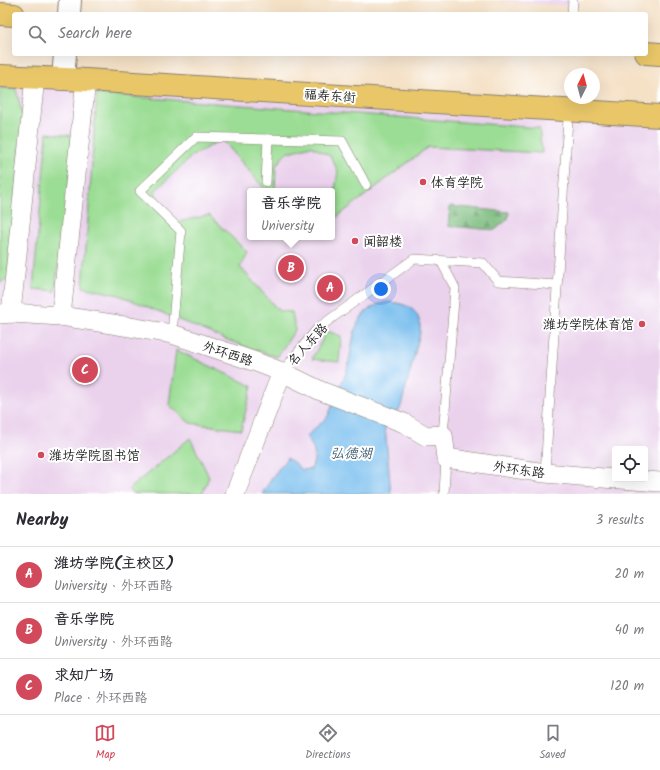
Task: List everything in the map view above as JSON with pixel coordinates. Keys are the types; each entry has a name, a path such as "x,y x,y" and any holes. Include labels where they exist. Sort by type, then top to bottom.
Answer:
{"main road":[{"path":"0,14 12,15"},
{"path":"648,53 660,54"},
{"name":"福寿东街","path":"0,76 86,80 660,116"}],"street":[{"path":"69,12 70,0"},
{"path":"63,79 65,56"},
{"path":"6,314 35,78"},
{"path":"61,316 86,80"},
{"name":"外环西路","path":"6,314 61,316 172,334 282,372 322,391 404,423 426,436 443,435"},
{"name":"名人东路","path":"235,494 282,372"},
{"path":"443,435 446,458"},
{"name":"外环东路","path":"446,458 545,473 612,478"},
{"path":"648,481 660,482"}],"lane":[{"path":"572,12 573,0"},
{"path":"545,473 568,119 567,110"},
{"path":"172,334 181,231 140,191 196,137 342,141 366,185"},
{"path":"266,182 268,139"},
{"name":"名人东路","path":"282,372 318,328 414,259 483,264 498,281 557,285"},
{"path":"441,261 455,288 443,435"},
{"path":"444,494 446,458"}],"shaded area":[{"path":"493,0 579,0 579,7"},
{"path":"0,83 660,126 660,494 0,494"}],"green space":[{"path":"0,88 16,89 23,117 8,278 0,283"},
{"path":"97,94 539,128 542,153 428,147 335,219 335,190 338,171 330,156 311,146 286,153 276,166 275,188 263,188 222,139 192,156 155,191 162,215 178,222 209,215 247,252 240,267 279,311 292,312 295,330 277,357 227,340 119,295 83,287"},
{"path":"47,133 75,136 55,291 33,289"},
{"path":"450,206 509,212 508,219 495,230 448,226"},
{"path":"327,331 341,336 339,362 312,359"},
{"path":"176,350 252,386 241,430 190,423 169,405"},
{"path":"190,438 209,477 202,494 133,494 129,489"}],"water":[{"name":"弘德湖","path":"387,302 401,304 412,309 419,319 420,325 420,333 401,406 399,411 390,416 385,426 391,494 262,494 273,476 287,458 296,464 301,470 311,469 314,460 314,452 307,438 329,414 346,373 353,340 360,320 366,312 375,306"}],"place":[{"name":"体育学院","path":"423,182"},
{"name":"闻韶楼","path":"355,241"},
{"name":"音乐学院","path":"291,268"},
{"name":"潍坊学院(主校区)","path":"330,288"},
{"name":"潍坊学院体育馆","path":"642,324"},
{"name":"求知广场","path":"85,370"},
{"name":"潍坊学院图书馆","path":"41,455"}]}
